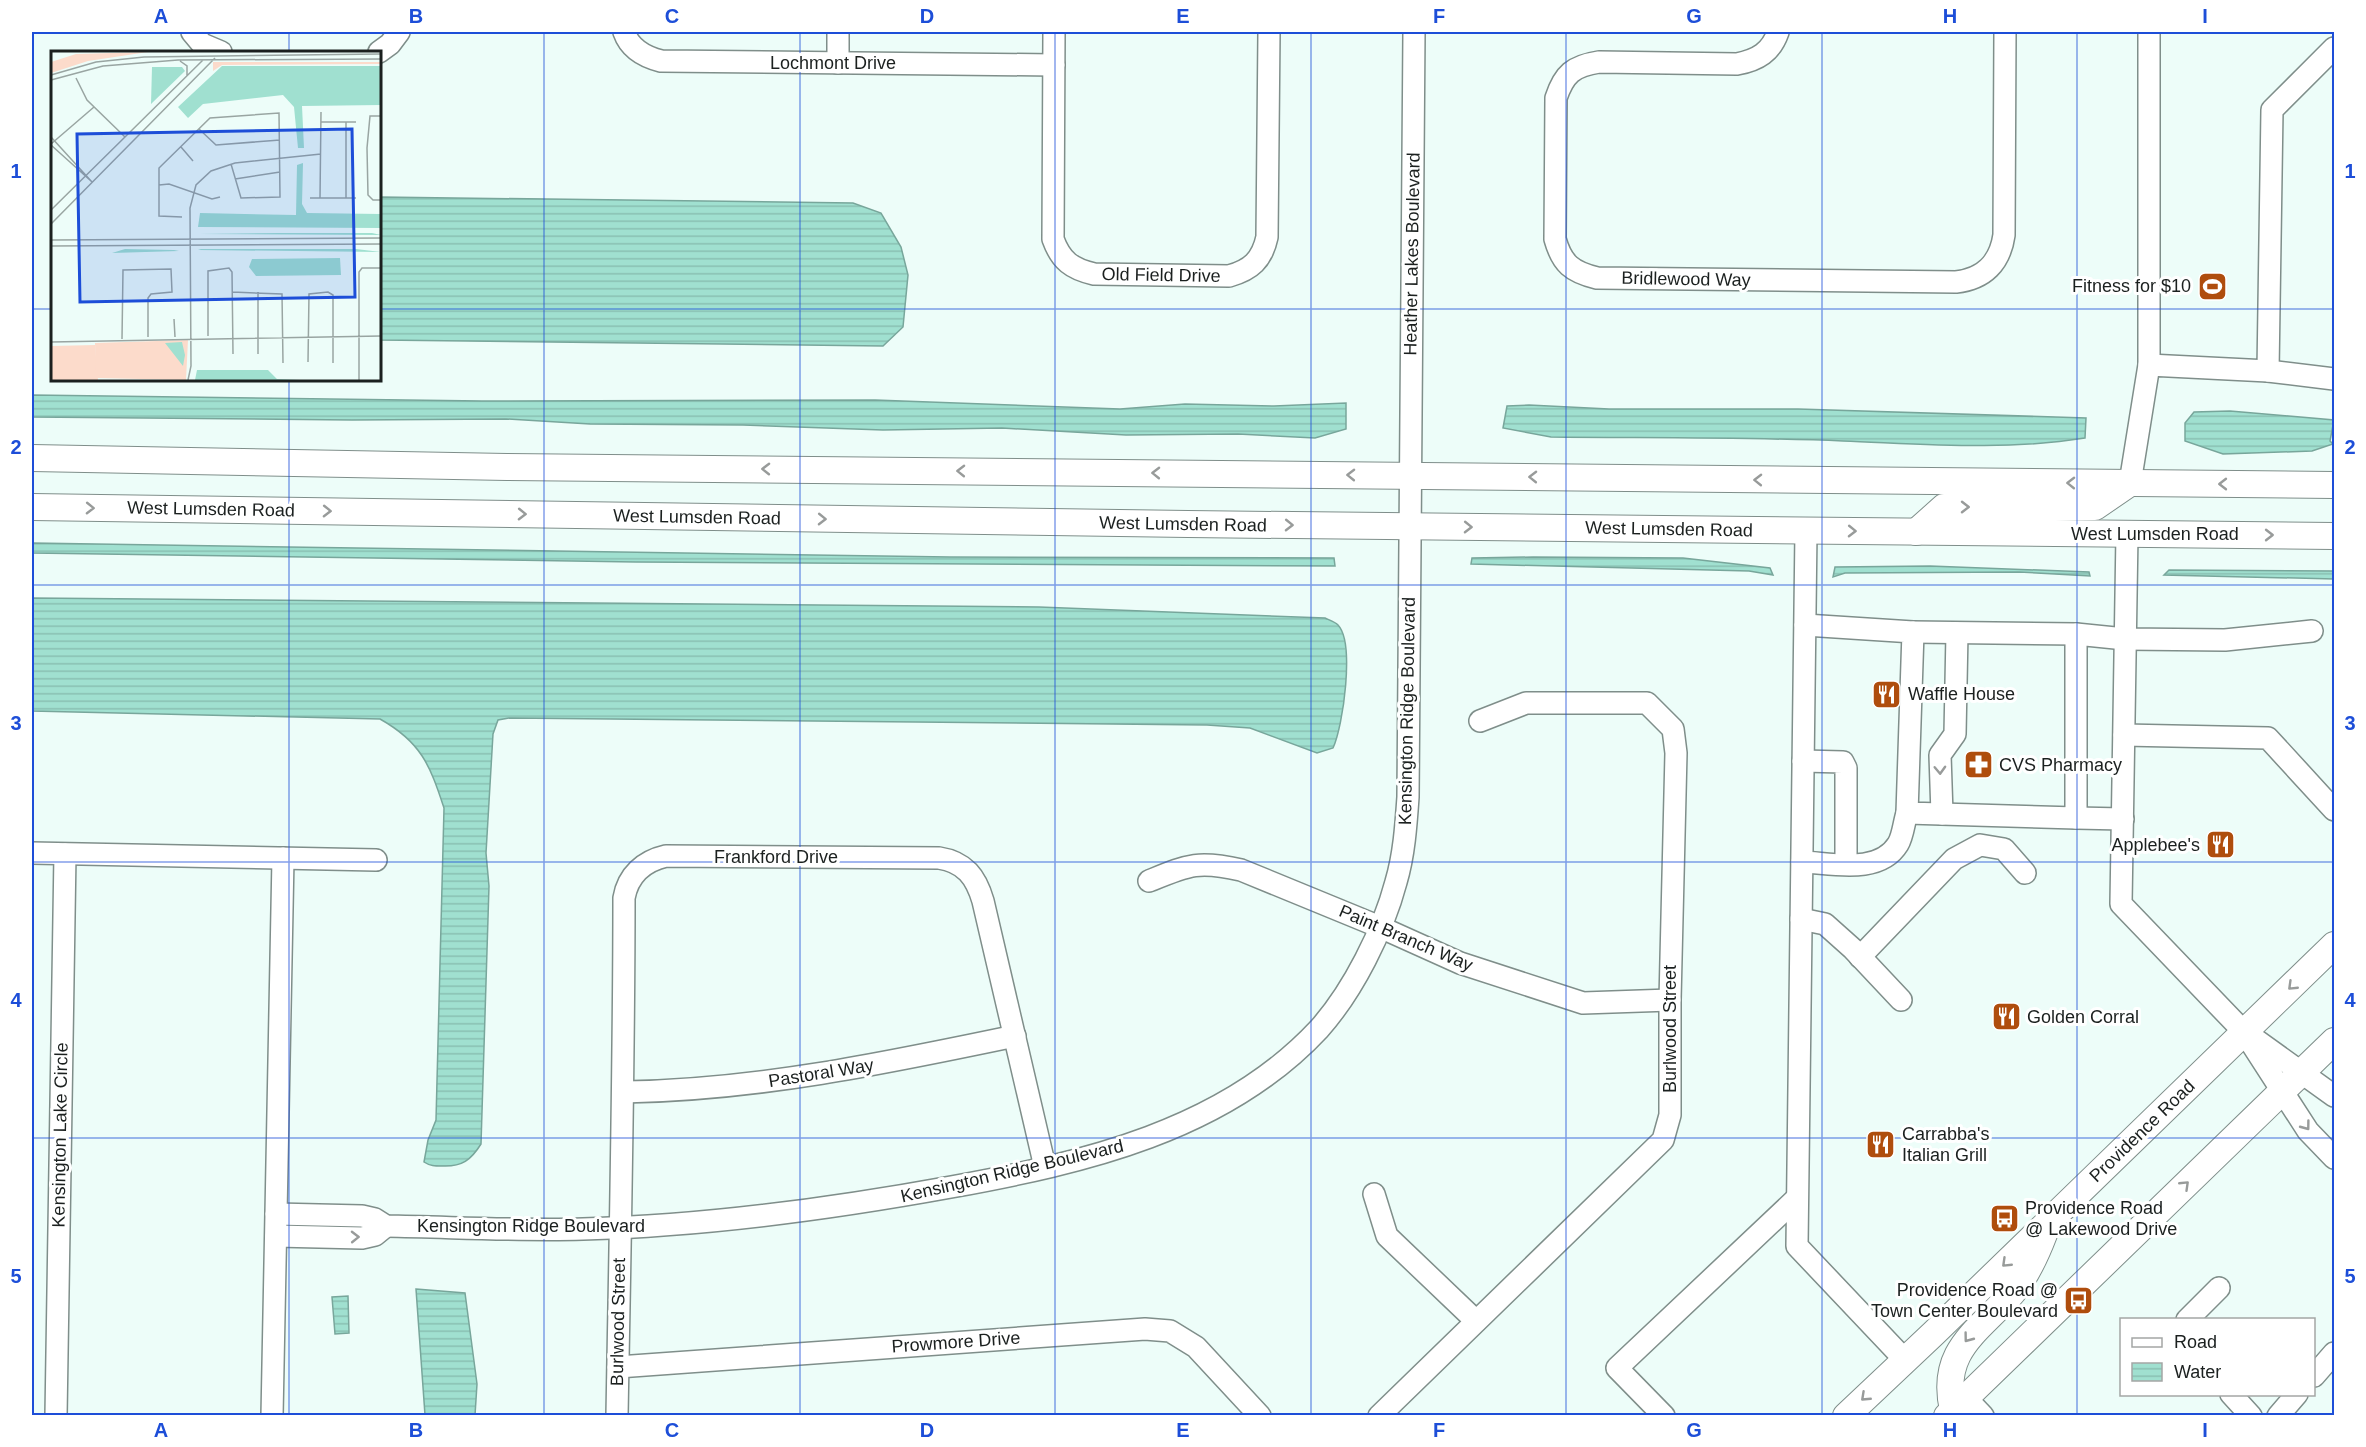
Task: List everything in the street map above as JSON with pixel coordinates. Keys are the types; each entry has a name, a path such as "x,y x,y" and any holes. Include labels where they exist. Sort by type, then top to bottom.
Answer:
{"main road":[{"path":"32,458 530,467 2334,485"},
{"path":"1916,532 1944,507 2096,507 2130,483"},
{"name":"West Lumsden Road","path":"32,507 1409,527 2334,536"},
{"name":"Providence Road","path":"1846,1416 2049,1223 2334,945"},
{"path":"1955,1409 2334,1041"},
{"path":"1955,1409 1950,1384 1959,1352 1970,1334 2020,1283 2039,1248 2049,1223"}],"street":[{"path":"192,32 202,44 219,51"},
{"path":"381,51 399,32"},
{"name":"Lochmont Drive","path":"624,32 634,48 647,57 661,62 1054,65"},
{"path":"837,63 838,32"},
{"name":"Old Field Drive","path":"1054,32 1053,239 1058,253 1081,271 1094,274 1229,276 1245,272 1257,263 1264,251 1267,237 1269,32"},
{"name":"Heather Lakes Boulevard","path":"1410,476 1414,32"},
{"name":"Bridlewood Way","path":"1778,32 1774,42 1765,53 1752,61 1737,64 1599,62 1583,64 1570,72 1560,85 1556,98 1555,192 1555,239 1559,254 1569,266 1582,274 1597,278 1956,282 1980,277 1991,268 1998,257 2004,235 2005,32"},
{"path":"2130,483 2149,365 2149,32"},
{"path":"2268,371 2272,110 2334,48"},
{"path":"2149,365 2268,371 2334,380"},
{"path":"2302,485 2334,471"},
{"name":"Kensington Ridge Boulevard","path":"276,1214 362,1216 386,1226 580,1229 842,1206 980,1182 1126,1145 1170,1130 1219,1106 1265,1077 1290,1057 1330,1014 1358,972 1392,898 1400,867 1407,806 1410,476"},
{"path":"1806,531 1797,1246 1905,1360"},
{"path":"2127,534 2121,904 2244,1032 2334,1096"},
{"path":"1804,625 1913,632 2076,634 2125,639 2225,640 2312,631"},
{"path":"1802,862 1876,863 1888,856 1899,843 1907,813 1913,632"},
{"path":"1942,814 1940,755 1955,734 1957,633"},
{"path":"2076,634 2076,818"},
{"name":"Burlwood Street","path":"1379,1416 1663,1140 1670,1115 1670,1000 1676,753 1673,729 1647,703 1526,703 1480,721"},
{"path":"2124,735 2268,738 2334,810"},
{"path":"1803,761 1843,762 1846,768 1846,864"},
{"path":"1907,813 2123,819"},
{"path":"1860,957 1954,859 1980,845 2004,849 2025,873"},
{"path":"32,853 376,860"},
{"name":"Kensington Lake Circle","path":"56,1416 65,854"},
{"name":"Frankford Drive","path":"619,1227 624,1092 626,888 642,866 666,856 939,858 954,861 967,869 981,894 1045,1167"},
{"path":"272,1416 283,858"},
{"name":"Paint Branch Way","path":"1149,881 1187,865 1220,865 1241,870 1380,927 1460,963 1583,1003 1670,1000"},
{"path":"1801,919 1825,924 1901,1000"},
{"path":"2244,1032 2308,1131 2334,1158"},
{"name":"Pastoral Way","path":"624,1092 698,1089 783,1079 869,1066 1015,1036"},
{"path":"1374,1194 1388,1236 1476,1321"},
{"path":"1664,1416 1617,1368 1796,1199"},
{"name":"Kensington Ridge Boulevard","path":"276,1236 362,1238 375,1235 386,1226"},
{"name":"Burlwood Street","path":"617,1416 619,1227"},
{"path":"2189,1318 2219,1288"},
{"name":"Prowmore Drive","path":"618,1367 1145,1329 1170,1331 1196,1347 1260,1416"},
{"path":"2315,1374 2334,1353"},
{"path":"2232,1396 2251,1416"},
{"path":"2278,1416 2296,1396"},
{"path":"1955,1409 1983,1416"}],"water":[{"path":"381,197 853,203 881,213 901,247 908,275 903,327 883,346 381,340"},
{"path":"32,395 482,401 875,400 1120,409 1185,404 1274,406 1346,403 1346,429 1315,438 1238,434 1126,435 1002,428 883,430 743,425 590,424 506,419 32,417"},
{"path":"1507,406 1609,409 1798,409 2086,418 2085,438 1994,445 1770,439 1551,437 1503,428"},
{"path":"2230,411 2334,420 2330,441 2333,444 2312,451 2223,454 2185,441 2185,423 2194,412"},
{"path":"32,543 950,557 1334,558 1335,566 636,562 32,553"},
{"path":"1472,558 1683,558 1770,568 1773,575 1749,571 1471,564"},
{"path":"1930,566 2089,572 2090,576 2019,572 1845,573 1833,577 1835,567"},
{"path":"2169,570 2334,571 2334,579 2164,575"},
{"path":"32,598 1039,607 1325,618 1338,625 1343,635 1346,649 1346,685 1333,748 1317,753 1250,728 1207,725 509,718 498,720 493,734 486,853 489,886 481,1144 470,1158 460,1164 435,1166 424,1162 428,1140 436,1120 444,808 434,779 415,746 380,719 32,711"},
{"path":"416,1289 465,1293 477,1384 475,1415 425,1415"},
{"path":"348,1296 349,1333 335,1334 332,1297"}],"place":[{"name":"Fitness for $10","path":"2212,286"},
{"name":"Waffle House","path":"1887,694"},
{"name":"CVS Pharmacy","path":"1978,765"},
{"name":"Applebee's","path":"2221,845"},
{"name":"Golden Corral","path":"2006,1017"},
{"name":"Carrabba's Italian Grill","path":"1881,1144"},
{"name":"Providence Road @ Lakewood Drive","path":"2004,1218"},
{"name":"Providence Road @ Town Center Boulevard","path":"2079,1300"}]}
